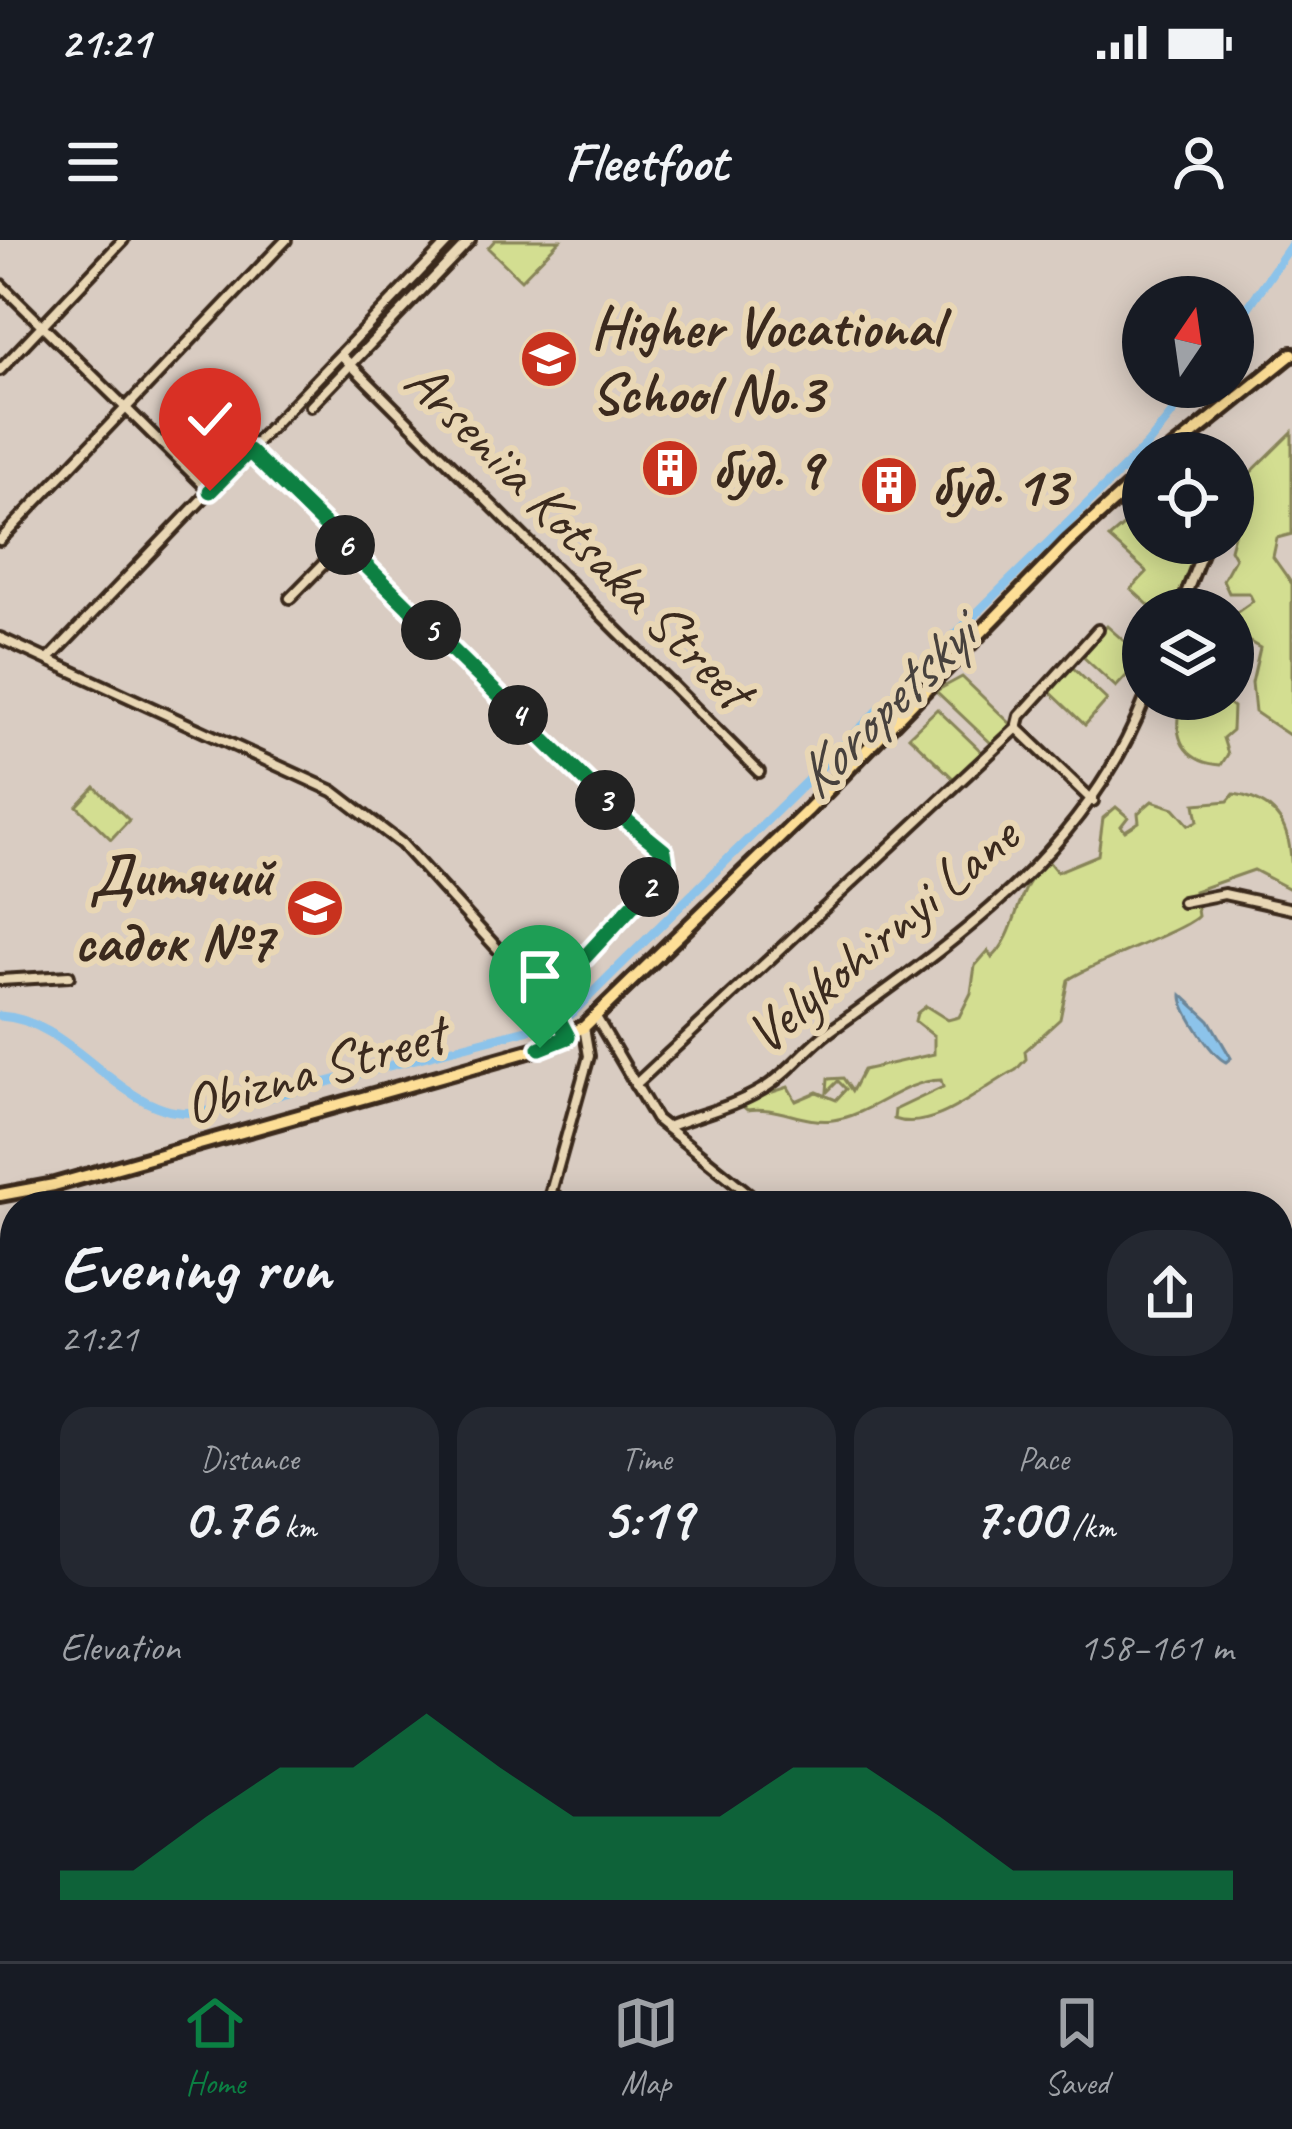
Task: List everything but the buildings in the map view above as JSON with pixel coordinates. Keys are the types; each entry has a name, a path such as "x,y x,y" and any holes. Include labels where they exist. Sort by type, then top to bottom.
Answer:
{"main road":[{"path":"1195,432 1292,354"},
{"name":"Obizna Street","path":"22,1191 568,1037 584,1027 1122,496"}],"street":[{"path":"0,370 123,240"},
{"path":"0,540 286,240"},
{"path":"49,659 452,240 462,249"},
{"path":"311,406 470,240"},
{"path":"0,284 210,491"},
{"name":"Arseniia Kotsaka Street","path":"341,355 760,772"},
{"path":"249,451 667,857 658,878 585,957 535,996"},
{"path":"290,598 343,544"},
{"path":"635,1085 1018,728 1020,716 1098,630"},
{"path":"0,638 333,791 412,855 556,1014 568,1037"},
{"name":"Velykohirnyi Lane","path":"668,1127 762,1090 806,1049 943,952 1001,904 1094,801 1116,767 1136,720"},
{"path":"1018,728 1094,801"},
{"path":"1183,902 1224,894 1292,909"},
{"path":"0,980 69,976"},
{"path":"596,1017 656,1119 746,1191"},
{"path":"552,1191 589,1056 584,1027"}],"green space":[{"path":"495,240 560,240 521,280 488,248"},
{"path":"1292,432 1292,534 1277,538 1273,557 1292,584 1292,737 1255,712 1254,674 1260,648 1254,644 1254,588 1227,588 1223,580 1232,564 1254,564 1254,469"},
{"path":"1122,527 1122,550 1109,538"},
{"path":"1138,564 1194,564 1184,588 1132,588 1147,572"},
{"path":"1107,626 1122,639 1122,681 1116,687 1081,655"},
{"path":"1070,665 1107,700 1085,725 1047,689"},
{"path":"962,677 1012,725 993,745 936,691"},
{"path":"937,709 985,755 957,782 909,736"},
{"path":"1232,720 1232,730 1223,738 1228,754 1221,765 1200,760 1186,749 1178,722"},
{"path":"95,787 129,820 111,839 77,806"},
{"path":"1234,794 1267,806 1277,816 1289,842 1292,890 1254,870 1194,891 1198,916 1068,980 1060,1019 1025,1051 1026,1059 957,1107 925,1120 894,1119 895,1110 943,1087 941,1080 913,1086 833,1120 747,1110 739,1103 788,1087 796,1101 817,1092 836,1100 846,1089 838,1081 827,1092 828,1079 843,1078 852,1091 863,1070 934,1054 934,1036 915,1021 917,1013 926,1006 948,1020 959,1017 971,993 975,966 988,951 992,958 1001,947 1029,883 1048,861 1057,872 1098,855 1103,818 1116,807 1128,817 1121,826 1125,831 1139,822 1138,813 1152,801 1174,808 1189,825 1198,821 1195,804 1228,801"}],"water":[{"path":"1182,995 1209,1020 1231,1058 1226,1062 1198,1032"}],"waterway":[{"name":"Koropetskyi","path":"1254,299 1292,244"},
{"name":"Koropetskyi","path":"567,1018 1147,445 1176,408"},
{"name":"Koropetskyi","path":"0,1016 44,1029 143,1100 185,1112 220,1110 553,1023"}],"place":[{"name":"Higher Vocational School No.3","path":"549,359"},
{"name":"буд. 9","path":"670,468"},
{"name":"буд. 13","path":"889,485"},
{"name":"Дитячий садок №7","path":"315,908"}],"route":[{"path":"210,491 249,451 626,820 664,851 666,864 658,878 585,957 535,996 556,1014 568,1037 540,1048"}]}
